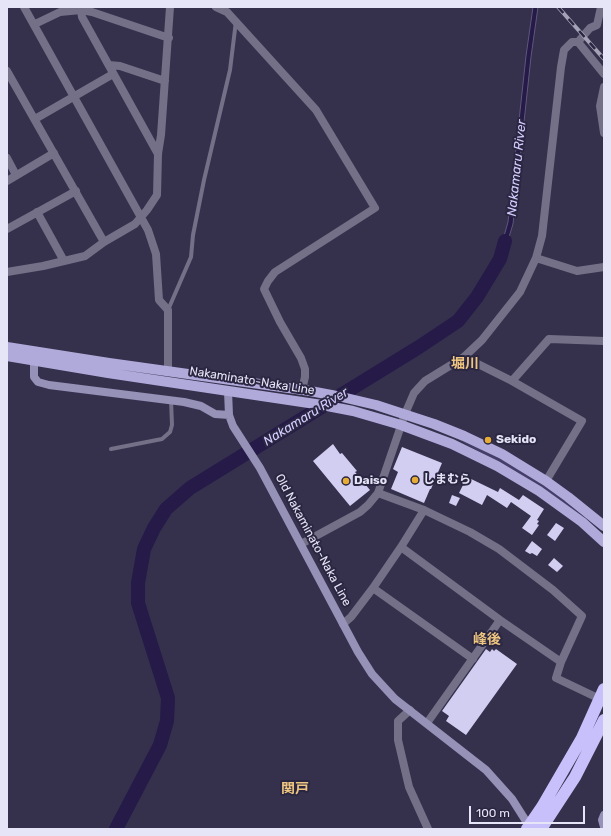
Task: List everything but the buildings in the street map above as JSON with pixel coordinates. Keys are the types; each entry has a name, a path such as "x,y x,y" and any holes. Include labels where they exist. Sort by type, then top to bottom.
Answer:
{"highway":[{"path":"532,828 582,738 602,694"},
{"path":"532,828 575,777 604,720"}],"main road":[{"name":"Nakaminato-Naka Line","path":"7,347 38,353 306,391 366,402 405,414 464,436 502,454 546,481 604,526"},
{"name":"Nakaminato-Naka Line","path":"7,356 34,362 292,400 353,411 401,425 452,444 497,466 561,506 604,542"}],"street":[{"path":"24,7 35,24 148,230 156,254 159,300 168,310 168,371"},
{"path":"7,272 86,256 104,242 135,224 157,195 158,154 169,38 170,7"},
{"path":"216,7 227,12 236,21 316,110 375,208 275,272 264,289 280,322 301,358 305,369 306,391"},
{"path":"301,544 360,512 378,493 401,425 414,393 425,381 464,357 482,340 520,292 536,258 545,214 564,50 572,42 578,42 590,28 597,25 601,7"},
{"path":"35,24 60,12 81,10 92,12 169,38"},
{"path":"81,10 82,17 158,154"},
{"path":"578,42 604,74"},
{"path":"109,65 120,66 165,81"},
{"path":"7,70 104,242"},
{"path":"35,119 113,74"},
{"path":"604,86 600,106 604,133"},
{"path":"7,181 54,153"},
{"path":"7,158 16,175"},
{"path":"7,229 76,191"},
{"path":"37,212 64,261"},
{"path":"536,258 577,270 604,267"},
{"path":"512,381 549,339 604,341"},
{"path":"464,357 512,381 582,421 546,481"},
{"path":"34,362 34,376 38,382 49,385 171,400 200,406 215,414 229,415 228,390"},
{"name":"Old Nakaminato-Naka Line","path":"229,415 233,426 260,468 372,674 395,699 428,723 486,770 512,799 532,828"},
{"path":"378,493 424,510 470,532 499,549 553,590 582,616 556,678 602,694"},
{"path":"344,624 373,588 424,510"},
{"path":"401,547 500,620 562,662"},
{"path":"373,588 473,659"},
{"path":"428,723 500,620"},
{"path":"410,710 398,721 398,740 409,787 428,829"},
{"path":"604,815 602,820 604,827"}],"lane":[{"path":"168,310 191,257 193,235 204,180 230,70 236,21"},
{"path":"110,449 162,439 170,432 172,425 171,400"}],"shaded area":[{"path":"459,438 487,451 530,475 553,491 590,522 588,523 505,466 459,440"}],"water":[{"path":"533,7 538,7 531,57 513,224 502,260 498,257 508,222 526,56"}],"waterway":[{"name":"Nakamaru River","path":"116,829 160,745 167,721 168,698 138,603 138,583 144,549 154,528 166,509 190,488 419,347 458,321 477,297 500,259 505,241"}],"railway":[{"path":"558,7 604,59"}],"place":[{"name":"Sekido","path":"488,440"},
{"name":"しまむら","path":"415,480"},
{"name":"Daiso","path":"346,481"}],"district":[{"name":"堀川","path":"465,364"},
{"name":"峰後","path":"487,640"},
{"name":"関戸","path":"295,789"}]}
